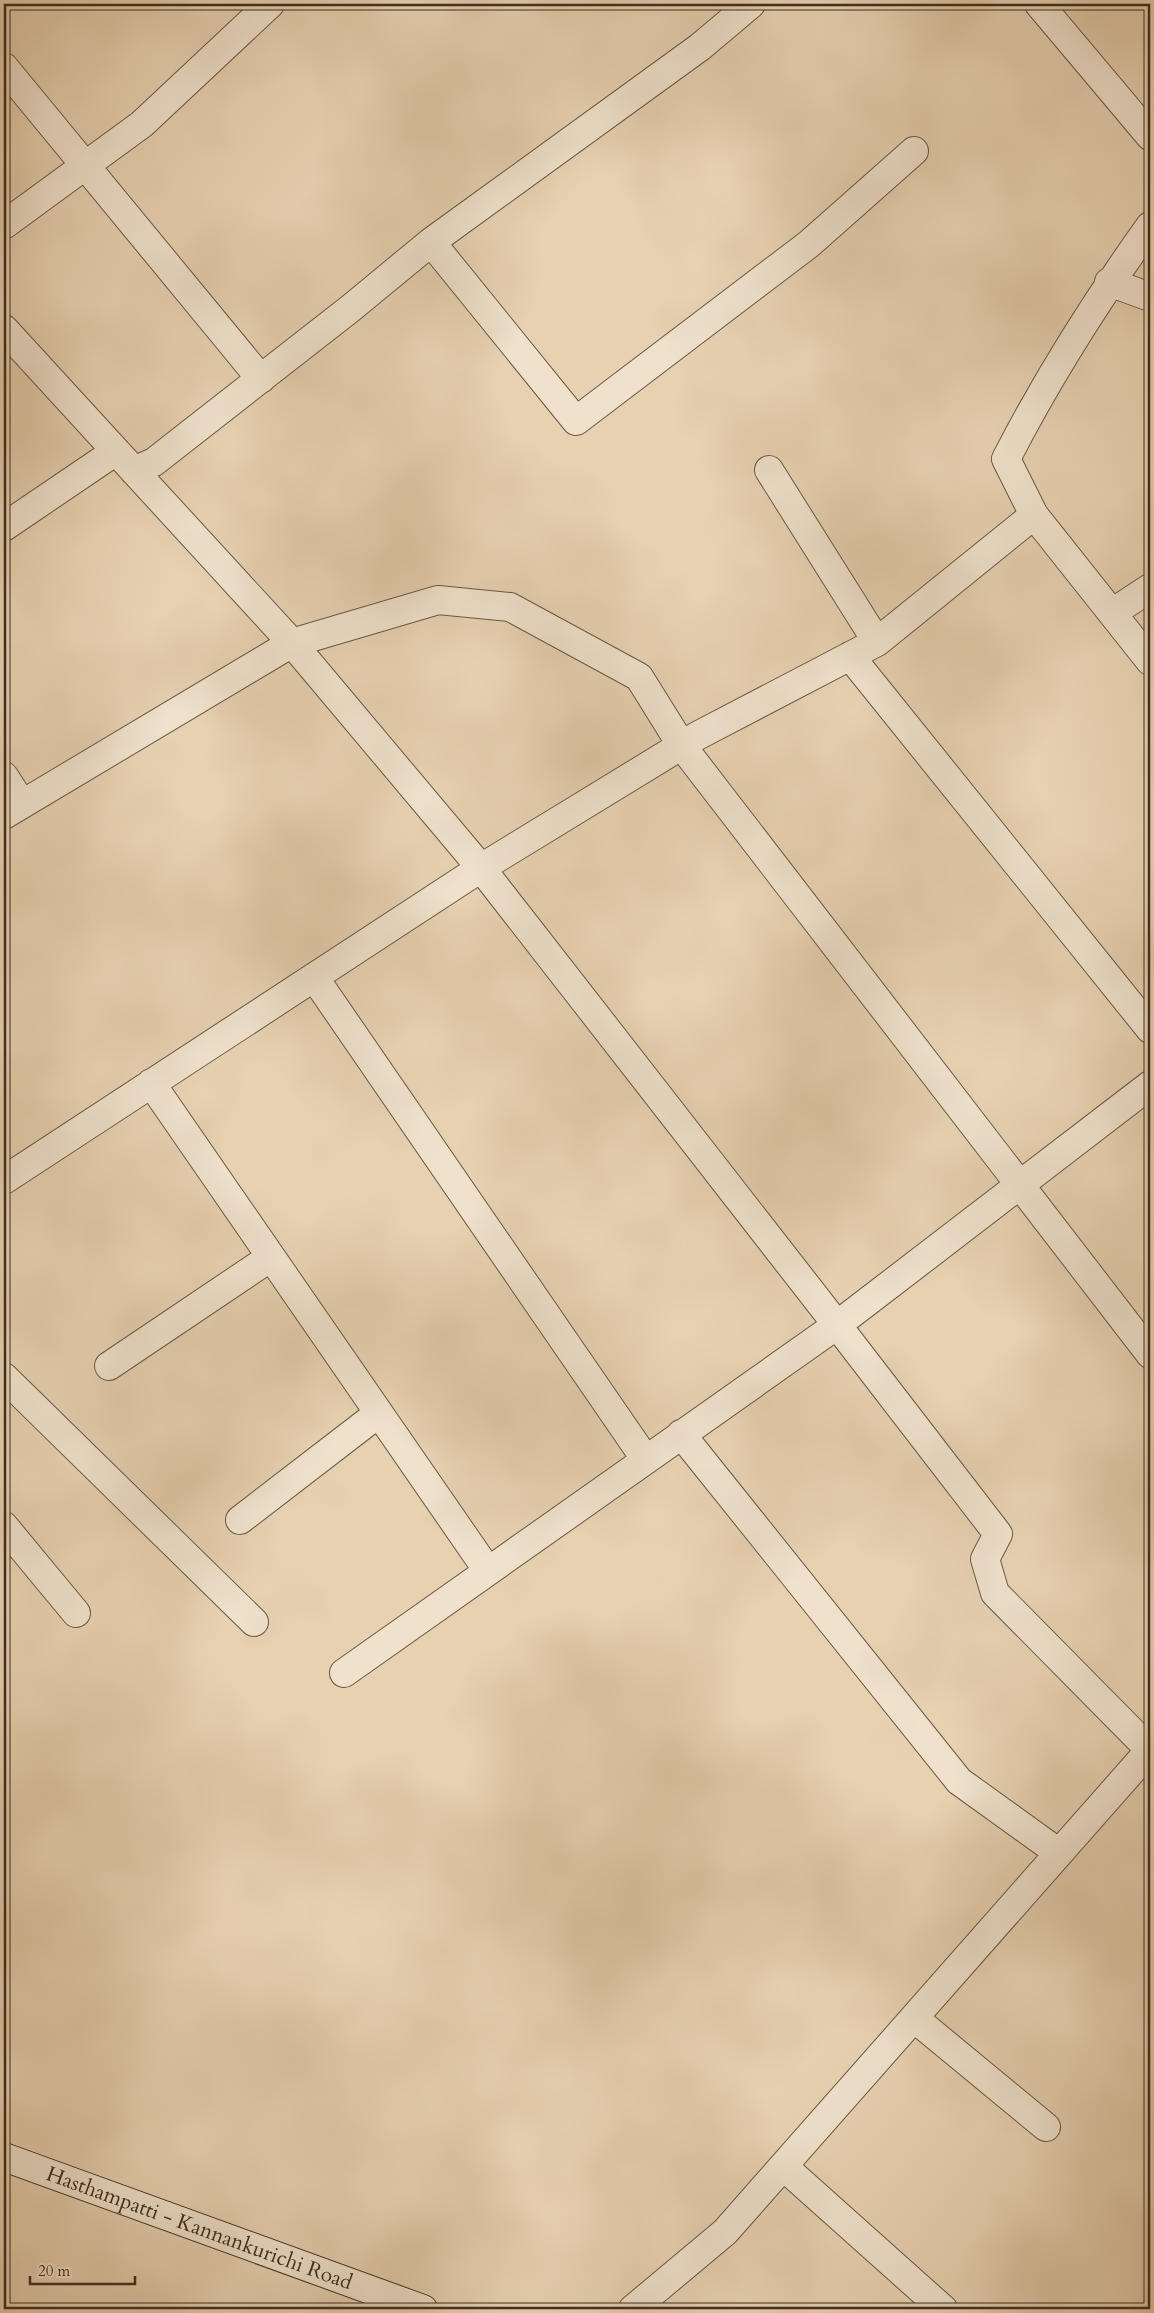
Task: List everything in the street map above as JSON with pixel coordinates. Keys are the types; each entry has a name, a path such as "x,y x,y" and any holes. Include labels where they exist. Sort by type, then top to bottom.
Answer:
{"street":[{"path":"4,225 142,124 270,4"},
{"path":"4,527 125,461 154,462 431,242 700,47 751,4"},
{"path":"1039,4 1150,136"},
{"path":"4,67 213,323 261,378"},
{"path":"431,242 576,421 809,244 914,151"},
{"path":"1150,226 1110,282 1040,394 1006,459 1034,515 1150,661"},
{"path":"1110,282 1150,297"},
{"path":"4,329 292,643 481,868 998,1534 985,1559 995,1593 1150,1750 725,2232 633,2309"},
{"path":"769,470 876,642"},
{"path":"4,1180 481,868 698,736 876,642 1034,515"},
{"path":"1112,613 1150,588"},
{"path":"4,776 13,809 292,643 438,600 510,607 639,677 682,746 1150,1354"},
{"path":"850,656 1150,1029"},
{"path":"314,977 646,1460"},
{"path":"151,1084 488,1571"},
{"path":"344,1673 837,1325 1150,1085"},
{"path":"109,1366 271,1257"},
{"path":"4,1377 254,1622"},
{"path":"240,1520 379,1413"},
{"path":"681,1434 959,1781 1059,1853"},
{"path":"4,1526 76,1613"},
{"path":"914,2018 1046,2127"},
{"name":"Hasthampatti - Kannankurichi Road","path":"4,2157 423,2309"},
{"path":"783,2166 942,2309"}]}
